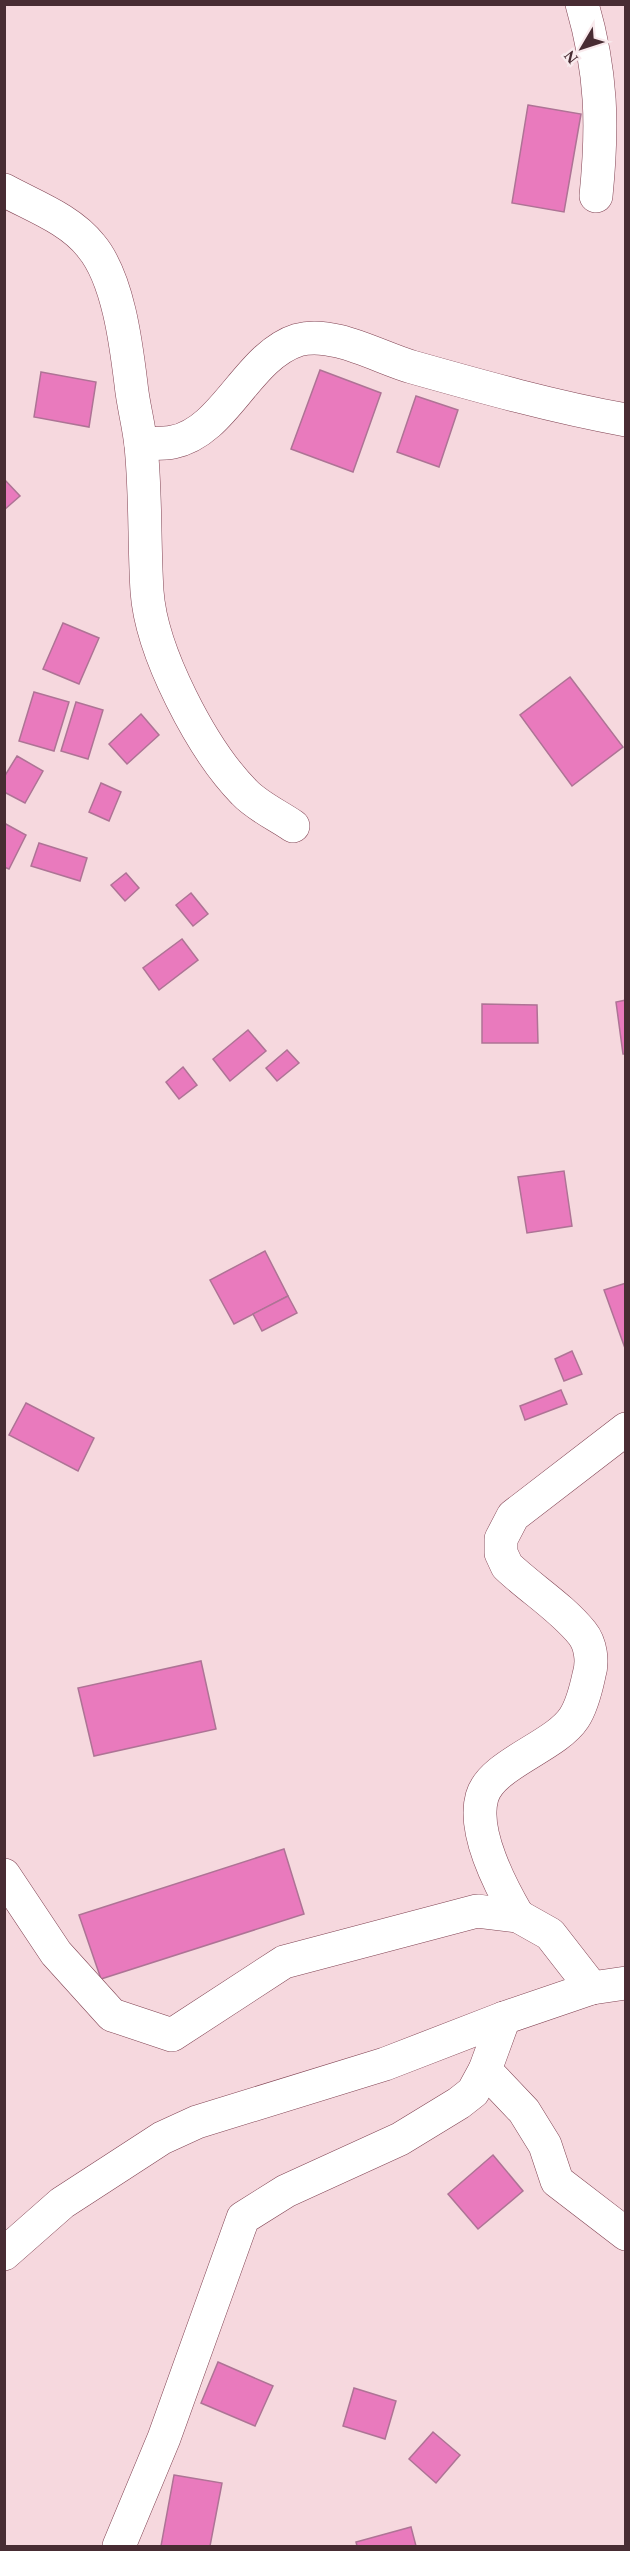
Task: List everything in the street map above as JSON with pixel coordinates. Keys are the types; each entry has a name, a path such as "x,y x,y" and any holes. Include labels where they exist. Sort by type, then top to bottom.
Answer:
{"street":[{"path":"582,4 601,93 602,137 596,196"},
{"path":"4,190 71,226 92,246 103,265 117,305 126,342 133,410 141,444 147,593 159,647 198,731 245,793 293,826"},
{"path":"141,444 175,442 200,429 236,395 267,356 280,347 302,339 322,339 352,346 409,367 515,396 626,420"},
{"path":"518,1916 498,1881 488,1851 481,1820 482,1797 490,1782 556,1735 574,1718 587,1687 593,1662 583,1634 507,1566 501,1553 501,1539 513,1516 626,1430"},
{"path":"4,1875 56,1953 112,2015 172,2035 284,1962 477,1911 518,1916 550,1934 592,1988"},
{"path":"4,2254 62,2203 162,2138 197,2122 385,2064 504,2018 592,1988 626,1983"},
{"path":"119,2547 164,2438 243,2218 286,2192 434,2120 473,2092 504,2018"},
{"path":"484,2070 524,2111 545,2145 557,2181 626,2234"}],"building":[{"path":"528,105 581,114 564,212 512,203"},
{"path":"320,370 381,393 353,472 291,449"},
{"path":"41,372 96,382 89,427 34,417"},
{"path":"416,396 458,410 439,467 397,452"},
{"path":"4,479 20,496 4,510"},
{"path":"63,623 99,638 79,684 43,669"},
{"path":"570,677 623,747 572,786 520,715"},
{"path":"34,692 69,702 54,751 19,741"},
{"path":"76,702 103,710 88,759 61,751"},
{"path":"141,714 159,735 127,764 109,744"},
{"path":"17,756 43,771 25,803 4,792 4,777"},
{"path":"101,783 121,792 109,821 89,812"},
{"path":"4,823 26,835 9,869 4,867"},
{"path":"39,843 87,858 80,881 31,866"},
{"path":"126,873 139,888 125,901 111,885"},
{"path":"191,893 208,914 193,926 176,905"},
{"path":"182,939 198,960 159,990 143,968"},
{"path":"626,1000 626,1054 623,1054 616,1002"},
{"path":"482,1004 537,1005 538,1043 482,1043"},
{"path":"248,1030 266,1051 230,1081 213,1059"},
{"path":"287,1050 299,1063 277,1081 266,1068"},
{"path":"183,1067 197,1085 179,1099 166,1082"},
{"path":"564,1171 572,1226 527,1233 518,1177"},
{"path":"265,1251 288,1296 234,1324 210,1280"},
{"path":"626,1283 626,1351 604,1290"},
{"path":"288,1296 297,1313 262,1331 253,1314"},
{"path":"572,1351 582,1374 564,1381 555,1359"},
{"path":"561,1390 567,1404 525,1420 520,1406"},
{"path":"26,1403 94,1438 78,1471 9,1435"},
{"path":"201,1661 216,1729 94,1756 78,1688"},
{"path":"284,1849 304,1914 101,1979 79,1915"},
{"path":"493,2155 523,2191 478,2229 448,2194"},
{"path":"218,2362 273,2386 255,2426 201,2403"},
{"path":"354,2388 396,2401 385,2439 343,2426"},
{"path":"433,2432 460,2455 436,2483 409,2459"},
{"path":"174,2475 222,2483 210,2546 161,2546"},
{"path":"411,2527 416,2546 357,2546 356,2542"}]}
